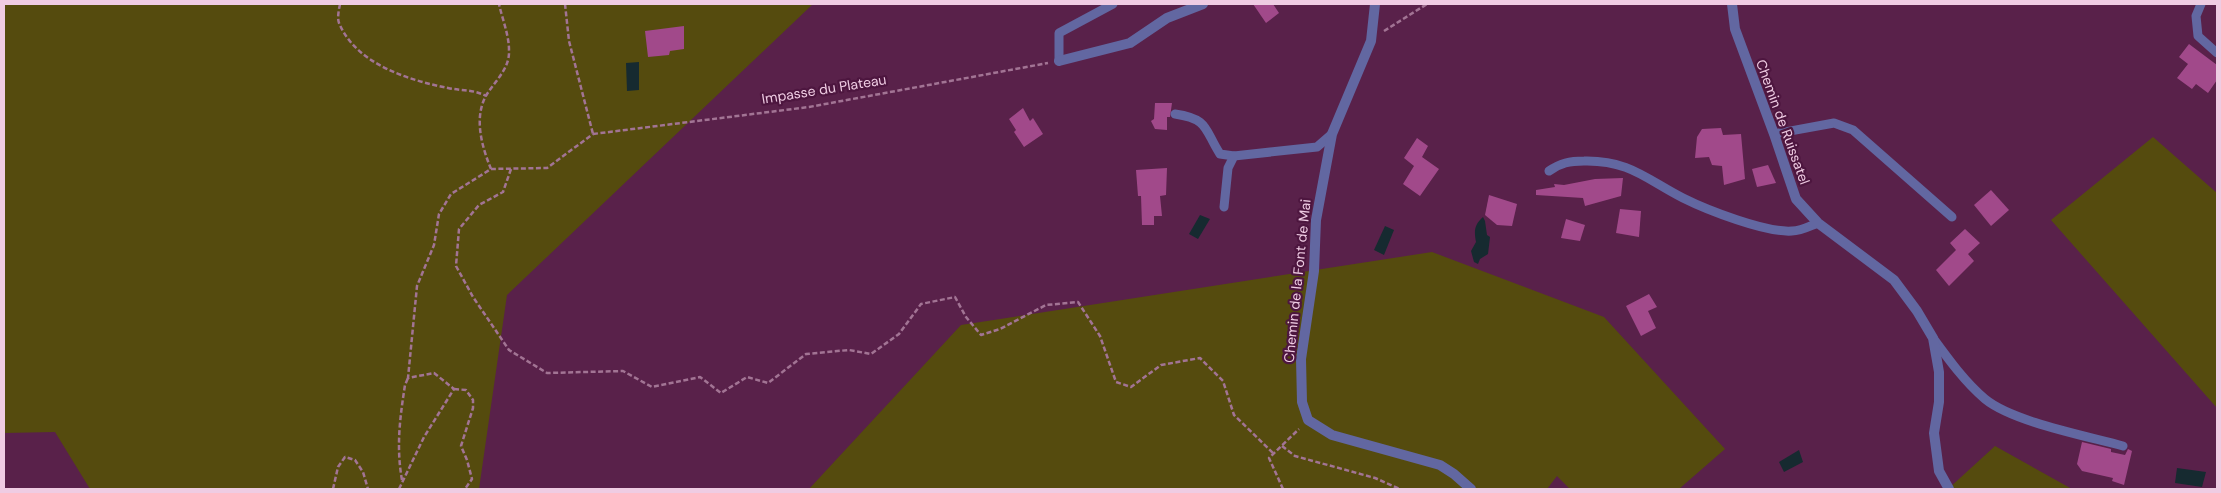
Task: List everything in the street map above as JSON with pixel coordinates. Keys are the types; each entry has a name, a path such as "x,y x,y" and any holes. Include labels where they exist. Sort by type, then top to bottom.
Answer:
{"street":[{"path":"1059,61 1130,43 1167,18 1204,4"},
{"name":"Chemin de la Font de Mai","path":"1308,420 1302,402 1301,359 1314,271 1316,220 1332,134 1371,41 1375,4"},
{"name":"Chemin de Ruissatel","path":"1732,4 1734,29 1774,134 1796,199 1818,223 1894,280 1917,311 1933,338 1939,372 1939,402 1934,433 1939,471 1949,489"},
{"path":"1308,420 1332,435 1440,465 1471,489"}],"lane":[{"path":"1059,61 1059,33 1113,4"},
{"path":"2201,4 2196,16 2198,36 2217,53"},
{"path":"1175,114 1188,116 1203,123 1220,154 1234,156 1318,147 1332,134"},
{"path":"1774,134 1834,123 1853,130 1952,217"},
{"path":"1224,207 1228,168 1234,156"},
{"path":"1548,171 1558,164 1572,161 1611,162 1634,169 1683,198 1717,213 1780,231 1797,231 1818,223"},
{"path":"1933,338 1954,368 1987,400 2023,419 2123,446"}],"path":[{"path":"340,4 339,22 357,51 394,73 449,89 476,90 486,96"},
{"path":"491,169 482,148 480,119 486,96 505,70 510,50 499,4"},
{"path":"403,481 398,456 398,436 405,385 408,378 417,286 434,245 439,214 451,194 491,169 547,168 593,134 582,100 569,41 565,4"},
{"path":"1371,41 1427,4"},
{"name":"Impasse du Plateau","path":"593,134 808,108 1059,61"},
{"path":"511,169 503,192 479,205 459,229 456,266 473,297 509,350 547,372 623,371 652,387 700,377 722,393 747,377 768,383 806,354 849,350 871,354 899,334 921,304 955,297 966,317 981,335 1000,329 1046,305 1078,302 1100,336 1116,382 1131,387 1161,365 1200,358 1224,381 1234,415 1274,454"},
{"path":"408,378 434,373 454,389 466,390 473,400 473,408 461,446 472,480 465,489"},
{"path":"399,489 424,437 454,389"},
{"path":"1283,489 1269,458 1308,420"},
{"path":"1282,446 1295,456 1375,478 1400,489"},
{"path":"333,489 338,467 345,457 355,460 363,472 368,489"}],"shaded area":[{"path":"4,4 813,4 507,295 479,489 90,489 55,432 4,433"},
{"path":"2153,137 2217,193 2217,408 2051,220"},
{"path":"1432,252 1604,317 1725,449 1679,489 1570,489 1557,476 1547,489 809,489 961,325"},
{"path":"1995,446 2072,489 1948,489"}],"water":[{"path":"639,62 639,90 627,91 626,63"},
{"path":"1200,215 1210,219 1198,239 1189,234"},
{"path":"1483,217 1487,235 1490,237 1488,254 1480,259 1478,264 1474,262 1471,251 1476,242 1476,226"},
{"path":"1385,226 1394,230 1384,255 1374,250"},
{"path":"1799,450 1803,462 1784,472 1779,462"},
{"path":"2177,468 2206,472 2202,487 2175,483"}],"building":[{"path":"1253,4 1273,4 1279,13 1266,23"},
{"path":"684,26 684,49 670,51 669,55 648,57 645,31"},
{"path":"2189,44 2217,65 2217,80 2208,93 2196,84 2192,89 2177,78 2188,64 2179,57"},
{"path":"1155,103 1172,103 1170,117 1167,117 1167,130 1155,129 1151,121 1154,119"},
{"path":"1023,108 1030,121 1033,118 1043,134 1024,147 1014,132 1016,130 1009,119"},
{"path":"1721,128 1723,135 1741,134 1745,179 1724,185 1722,166 1712,165 1709,157 1695,158 1697,137 1702,129"},
{"path":"1417,138 1428,146 1422,157 1439,169 1420,196 1403,184 1414,166 1404,158"},
{"path":"1768,165 1776,183 1757,187 1752,169"},
{"path":"1167,168 1166,195 1160,196 1162,216 1154,216 1154,225 1142,225 1141,196 1138,196 1136,170"},
{"path":"1623,178 1621,196 1585,206 1583,198 1536,195 1536,190 1555,187 1554,184 1564,185 1595,179"},
{"path":"1991,190 2009,210 1991,226 1974,205"},
{"path":"1489,195 1517,204 1512,226 1497,225 1485,215"},
{"path":"1620,209 1641,211 1639,237 1616,233"},
{"path":"1566,219 1585,225 1580,241 1561,238"},
{"path":"1965,229 1980,243 1968,254 1974,261 1949,286 1936,270 1956,250 1950,243"},
{"path":"1649,294 1657,307 1648,311 1656,328 1641,336 1626,306"},
{"path":"2082,442 2111,449 2111,452 2125,455 2128,449 2132,451 2124,485 2112,481 2113,478 2082,471 2077,464"}]}
